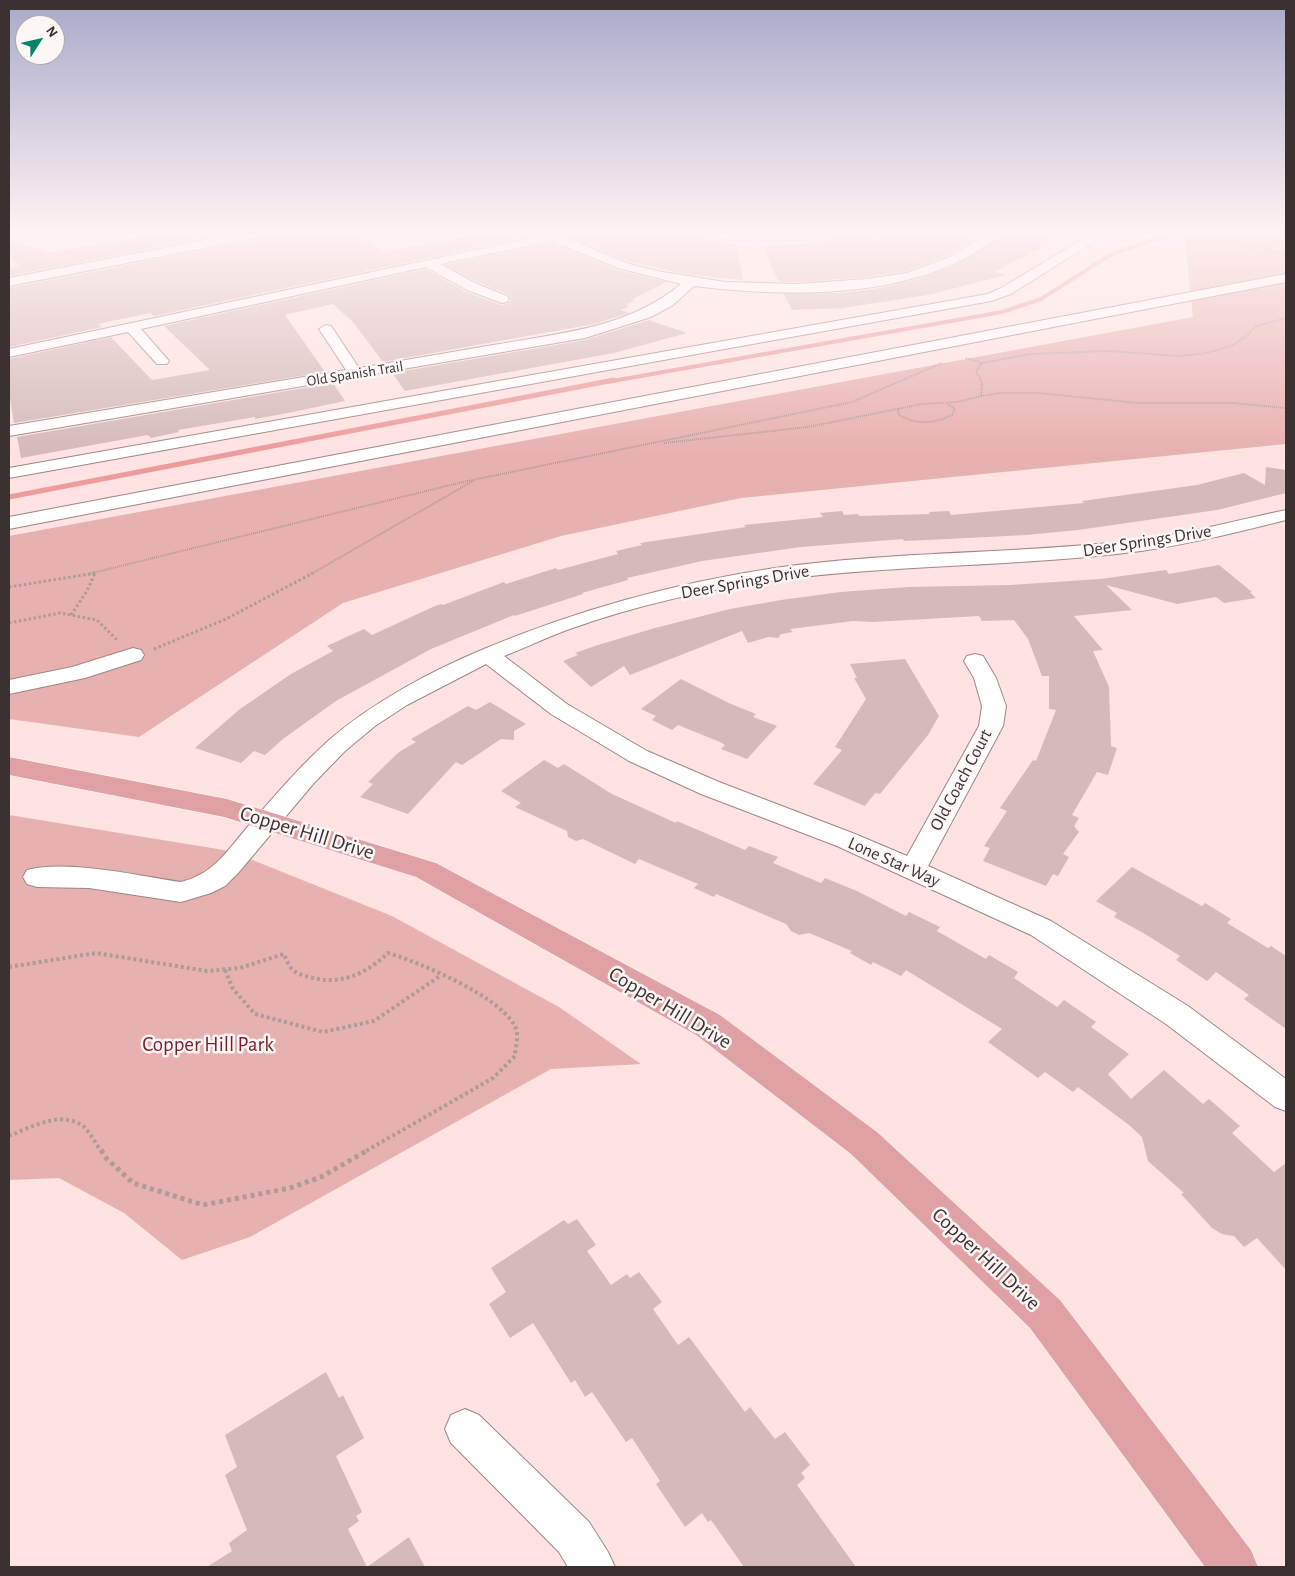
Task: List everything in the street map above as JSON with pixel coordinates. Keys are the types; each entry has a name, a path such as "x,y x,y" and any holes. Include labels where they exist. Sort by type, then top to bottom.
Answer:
{"main road":[{"name":"Copper Hill Drive","path":"9,766 227,808 426,870 708,1025 864,1143 1045,1314 1234,1567"}],"street":[{"path":"9,353 227,307"},
{"name":"Old Spanish Trail","path":"9,431 585,334 646,314 660,307"},
{"path":"9,473 938,307"},
{"path":"9,522 1137,307"},
{"path":"132,327 162,361"},
{"path":"326,329 356,374"},
{"path":"9,480 86,460"},
{"name":"Deer Springs Drive","path":"37,877 89,878 181,892 201,886 215,879 230,865 267,820 330,752 367,721 400,700 488,655 558,626 627,605 776,574 884,563 1072,552 1141,545 1195,536 1286,515"},
{"name":"Lone Star Way","path":"488,655 559,709 638,756 710,788 846,840 1041,928 1177,1015 1286,1097"},
{"path":"9,688 77,673 133,656"},
{"name":"Old Coach Court","path":"913,869 991,726 994,706 984,678 975,661"},
{"path":"465,1429 574,1537 593,1567"}],"path":[{"path":"975,355 965,357 982,363 1030,354 1109,352 1180,356 1207,353 1233,345 1263,324 1286,318"},
{"path":"9,587 95,573 476,480 852,402 948,361"},
{"path":"981,396 982,383 976,371 982,363"},
{"path":"648,444 808,427 898,408 958,402 1002,391 1032,392 1082,399 1137,403 1234,403 1286,408"},
{"path":"898,408 899,415 909,421 927,423 952,415 955,408 946,403"},
{"path":"9,622 60,613 97,620 133,656 188,638 242,612 337,561 476,480"},
{"path":"71,615 87,591 95,573"},
{"path":"9,967 96,953 208,971 240,968 284,954 292,968 302,975 318,980 331,981 347,979 364,972 378,963 388,953 402,957 486,997 506,1012 516,1030 515,1056 493,1078 321,1177 290,1188 203,1205 133,1183 107,1159 84,1127 69,1119 48,1121 9,1136"},
{"path":"225,970 233,989 254,1014 323,1032 374,1021 440,975"}],"green space":[{"path":"1192,307 1286,307 1286,444 741,498 561,536 343,603 139,737 9,719 9,536 1193,317"},
{"name":"Copper Hill Park","path":"9,815 230,851 392,916 559,1007 641,1064 551,1069 250,1237 182,1260 124,1213 59,1178 9,1180"}],"building":[{"path":"9,307 199,307 154,316 150,313 98,324 102,327 9,347"},
{"path":"253,307 322,307 285,315 325,372 14,423 9,393 9,359 111,337 152,380 210,370 164,326"},
{"path":"336,307 629,307 621,310 629,313 594,324 383,362 353,322"},
{"path":"790,307 853,307 843,308 792,310"},
{"path":"649,320 687,333 614,353 405,391 392,373 585,340"},
{"path":"333,383 345,401 255,419 255,417 178,430 179,432 151,438 148,435 21,458 17,437"},
{"path":"1266,467 1286,470 1286,493 1217,510 1078,530 1026,535 904,541 903,539 801,547 702,561 627,578 628,580 514,615 431,649 336,701 283,739 265,755 254,751 241,763 195,748 240,709 291,674 333,651 327,646 364,629 372,635 435,606 443,605 504,582 506,584 556,568 558,570 618,554 616,551 642,545 640,543 746,527 744,525 823,517 820,513 842,511 844,515 858,514 859,516 930,514 929,512 949,511 951,515 1084,503 1082,501 1197,485 1244,473 1265,485"},
{"path":"1219,565 1252,592 1250,592 1256,598 1224,603 1216,597 1177,604 1106,585 1132,610 1074,616 1103,650 1093,651 1109,687 1111,746 1117,748 1108,775 1097,772 1072,815 1079,818 1074,826 1079,832 1063,854 1069,857 1058,876 1053,874 1046,886 983,861 990,848 984,846 1007,811 1000,808 1033,760 1036,761 1056,710 1049,709 1049,676 1042,676 1028,639 1014,620 982,621 979,616 873,622 853,621 790,629 793,632 781,634 778,638 768,637 748,643 742,631 630,675 624,666 591,687 563,661 578,655 575,653 655,628 730,609 781,600 841,592 908,587 1010,585 1100,579 1166,570 1169,574"},
{"path":"905,659 939,716 928,735 880,794 875,793 865,806 813,784 842,750 835,747 866,699 854,678 857,678 850,664"},
{"path":"681,679 731,704 756,714 753,717 777,726 747,759 721,749 725,745 720,742 678,725 672,730 652,720 656,716 641,709"},
{"path":"490,702 526,724 514,731 514,740 501,739 462,765 456,762 408,814 360,797 373,784 368,782 399,752 416,742 411,739 468,706 476,710"},
{"path":"544,760 558,768 564,764 612,794 676,823 677,821 745,850 749,846 778,857 773,863 821,883 825,878 857,891 906,916 909,912 940,927 937,931 986,959 989,955 1018,972 1014,978 1057,1007 1064,1000 1096,1022 1091,1027 1129,1054 1108,1074 1131,1099 1164,1070 1203,1104 1209,1099 1240,1126 1232,1133 1274,1172 1286,1163 1286,1270 1257,1238 1244,1247 1234,1236 1222,1234 1212,1228 1181,1194 1184,1193 1148,1161 1142,1137 1129,1125 1078,1087 1073,1092 1045,1072 1038,1078 988,1042 1002,1029 906,970 901,976 873,962 871,965 850,953 852,951 809,933 799,935 791,931 786,924 716,894 714,897 694,888 698,884 639,859 635,864 583,839 576,841 568,837 567,831 515,807 521,803 501,791"},
{"path":"1132,867 1202,906 1205,903 1231,919 1227,923 1268,948 1271,946 1286,956 1286,1029 1244,999 1249,995 1216,972 1207,981 1176,960 1180,956 1114,917 1117,913 1096,901"},
{"path":"577,1219 596,1245 587,1251 611,1285 627,1274 630,1278 639,1272 662,1302 653,1309 678,1345 689,1337 745,1412 750,1407 775,1439 785,1432 810,1465 801,1473 805,1478 797,1485 856,1567 744,1567 711,1520 708,1522 702,1513 685,1527 656,1484 660,1481 632,1438 626,1442 592,1392 585,1397 575,1380 571,1383 533,1323 510,1338 489,1304 506,1292 491,1268 564,1220 568,1224"},
{"path":"326,1372 339,1398 343,1395 364,1438 336,1456 362,1512 356,1516 359,1521 348,1529 367,1567 207,1567 232,1551 229,1543 247,1530 225,1475 237,1467 225,1435"},
{"path":"409,1537 425,1567 367,1567"}],"waterway":[{"path":"607,382 1002,312 1018,307"},
{"path":"9,497 614,380"}]}
